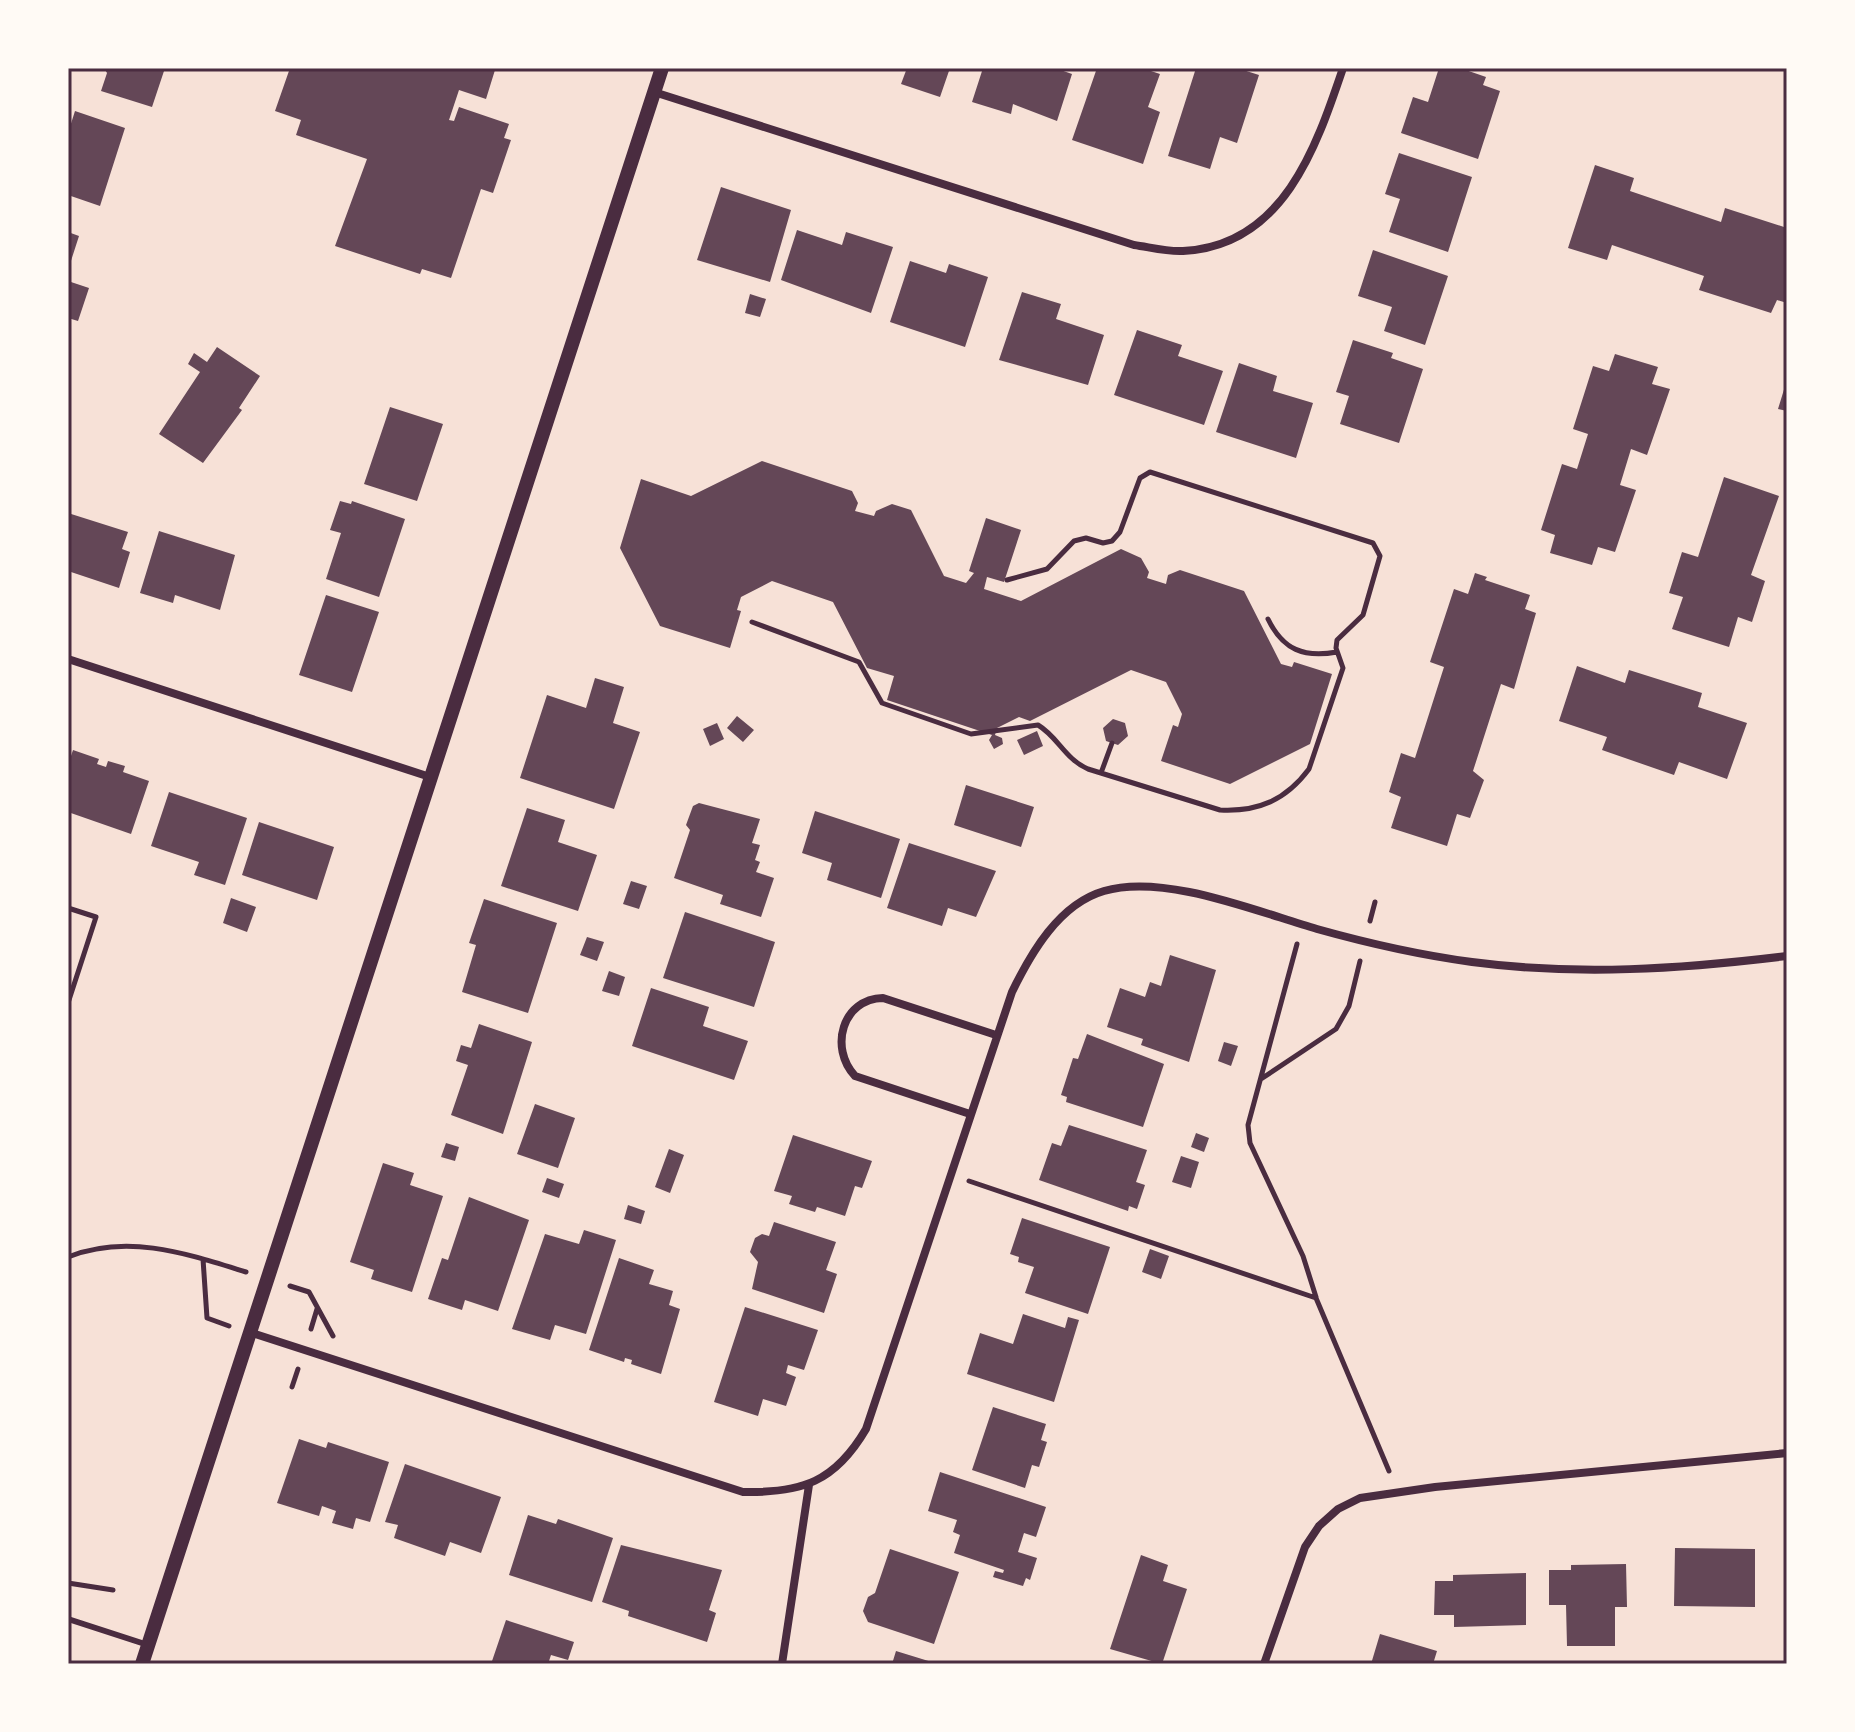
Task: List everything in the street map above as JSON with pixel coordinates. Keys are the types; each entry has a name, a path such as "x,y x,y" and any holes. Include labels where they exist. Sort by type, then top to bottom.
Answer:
{"street":[{"path":"142,1664 662,68"},
{"path":"654,92 1134,245 1182,252 1227,242 1266,215 1297,183 1317,147 1343,68"},
{"path":"68,659 430,777"},
{"path":"249,1332 743,1492 778,1492 809,1485 852,1454 866,1429 1012,992 1037,948 1072,909 1103,891 1138,887 1189,893 1365,940 1472,962 1587,971 1688,968 1787,956"},
{"path":"970,1114 855,1076 844,1060 842,1027 856,1008 873,999 883,998 996,1035"},
{"path":"1264,1664 1305,1547 1319,1526 1349,1503 1393,1491 1787,1453"},
{"path":"782,1664 809,1485"}],"lane":[{"path":"68,1619 148,1645"}],"path":[{"path":"752,622 859,662 882,703 971,734 1038,725 1069,758 1101,773 1220,810 1255,809 1272,803 1299,782 1316,754 1343,668 1337,652 1341,632 1363,615 1379,570 1380,556 1373,543 1155,473 1140,478 1120,532 1112,541 1103,543 1086,538 1074,541 1047,569 1007,580"},
{"path":"1268,619 1292,649 1305,655 1337,652"},
{"path":"1101,773 1112,743"},
{"path":"1260,1080 1336,1029 1349,1006 1375,902"},
{"path":"68,908 96,917 68,1003"},
{"path":"1303,924 1248,1125 1250,1143 1303,1256 1316,1298 1386,1460 1393,1491"},
{"path":"949,1174 1316,1298"},
{"path":"68,1257 121,1245 174,1250 267,1278"},
{"path":"203,1259 207,1318 249,1332"},
{"path":"309,1292 317,1309"},
{"path":"68,1583 113,1590"}],"building":[{"path":"104,68 165,68 152,107 101,91 107,73"},
{"path":"290,68 495,70 486,99 459,90 449,120 454,121 459,107 509,124 504,138 511,140 493,193 481,189 451,278 422,269 420,274 335,246 367,159 296,135 301,120 275,111"},
{"path":"907,68 950,68 940,97 901,84"},
{"path":"983,68 1055,68 1072,74 1057,121 1013,104 1011,114 972,102"},
{"path":"1097,68 1142,68 1160,74 1148,107 1160,112 1143,164 1072,140"},
{"path":"1196,68 1228,71 1229,68 1237,68 1259,75 1237,143 1220,137 1210,169 1168,156"},
{"path":"1439,68 1460,68 1486,77 1483,85 1500,91 1478,159 1401,133 1413,97 1428,102"},
{"path":"75,111 125,128 100,206 68,195 68,133"},
{"path":"1399,153 1472,177 1448,252 1389,232 1400,199 1385,194"},
{"path":"1595,165 1634,178 1630,191 1721,222 1725,208 1787,228 1787,303 1777,300 1771,313 1699,290 1704,276 1612,245 1607,260 1568,248"},
{"path":"721,187 791,210 770,282 697,260"},
{"path":"797,230 842,245 846,232 893,247 871,313 781,280"},
{"path":"68,232 79,236 69,267 68,267"},
{"path":"1373,250 1448,276 1425,345 1384,331 1392,307 1358,296"},
{"path":"910,261 946,273 949,264 988,277 965,347 890,322"},
{"path":"68,281 89,288 78,321 68,318"},
{"path":"1022,292 1061,304 1056,319 1104,335 1088,385 999,360"},
{"path":"750,294 766,299 760,317 745,313"},
{"path":"1137,330 1182,345 1178,356 1223,371 1204,425 1114,395"},
{"path":"1353,340 1393,353 1391,358 1423,369 1399,443 1340,424 1349,396 1336,392"},
{"path":"217,347 260,376 239,408 242,410 203,463 159,434 200,372 188,364 194,353 207,362"},
{"path":"1615,354 1658,367 1652,384 1670,389 1647,455 1631,449 1620,485 1636,490 1615,552 1598,547 1592,565 1550,553 1555,535 1541,530 1562,464 1577,469 1588,434 1573,429 1593,366 1609,371"},
{"path":"1239,363 1277,376 1273,391 1313,403 1296,458 1216,432"},
{"path":"1787,383 1787,411 1778,409"},
{"path":"390,407 443,424 417,501 364,484"},
{"path":"762,461 852,491 858,503 855,511 874,516 876,511 892,504 911,510 944,576 966,583 974,573 969,571 986,518 1021,530 1004,582 987,577 984,589 1021,601 1121,549 1141,558 1149,572 1147,578 1166,584 1168,575 1180,570 1244,591 1281,664 1292,667 1294,662 1332,674 1310,744 1230,784 1161,761 1173,725 1178,727 1182,714 1166,682 1131,670 1030,721 1019,717 997,728 995,735 1002,738 1003,744 994,749 989,740 992,735 887,700 894,676 867,668 833,602 772,581 741,597 737,610 741,611 730,648 660,626 620,548 641,479 691,496"},
{"path":"1724,477 1779,496 1751,575 1765,581 1752,622 1738,617 1729,647 1672,629 1683,597 1669,593 1682,552 1698,557"},
{"path":"340,501 351,504 352,501 405,519 379,597 326,579 341,533 330,530"},
{"path":"68,513 128,532 122,549 130,552 119,588 68,571"},
{"path":"159,531 235,555 220,610 175,595 173,603 140,593"},
{"path":"1475,573 1487,577 1485,580 1530,595 1525,609 1536,613 1514,689 1501,684 1473,771 1484,780 1470,818 1457,814 1447,846 1391,828 1401,797 1389,792 1401,753 1415,758 1444,667 1430,662 1454,589 1468,594"},
{"path":"326,595 379,612 352,692 299,675"},
{"path":"1577,666 1625,683 1629,670 1702,693 1698,707 1747,723 1727,779 1679,762 1674,775 1602,750 1607,737 1559,721"},
{"path":"595,678 624,687 613,723 640,732 614,809 520,778 547,695 586,708"},
{"path":"737,716 754,730 743,742 727,728"},
{"path":"1113,719 1125,723 1128,736 1118,745 1106,741 1103,728"},
{"path":"717,723 724,739 710,746 703,729"},
{"path":"1037,731 1043,746 1024,755 1017,740"},
{"path":"73,750 99,759 97,764 106,767 108,761 125,766 123,772 149,781 131,834 68,812 68,765"},
{"path":"966,785 1034,807 1021,847 954,825"},
{"path":"169,792 247,818 225,885 194,875 199,862 151,846"},
{"path":"699,803 760,819 752,843 760,845 755,860 760,862 756,872 774,878 761,917 720,904 723,895 674,878 690,830 686,825 693,806"},
{"path":"527,808 565,820 558,842 597,855 578,911 501,886"},
{"path":"815,811 900,839 881,898 827,880 832,863 802,853"},
{"path":"259,822 334,847 317,900 242,875"},
{"path":"909,843 996,871 976,917 948,908 942,926 887,908"},
{"path":"631,881 647,886 639,909 623,904"},
{"path":"231,898 256,907 247,932 223,923"},
{"path":"484,899 557,923 528,1013 462,992 476,945 469,943"},
{"path":"685,912 775,942 754,1007 663,978"},
{"path":"587,937 604,942 597,961 580,955"},
{"path":"1170,955 1216,970 1189,1062 1141,1045 1143,1039 1107,1027 1120,988 1145,997 1150,982 1161,986"},
{"path":"609,971 625,977 619,996 602,991"},
{"path":"651,988 709,1007 703,1026 748,1041 734,1080 632,1046"},
{"path":"479,1024 532,1042 503,1134 451,1115 468,1065 456,1061 461,1045 471,1048"},
{"path":"1087,1034 1164,1064 1143,1127 1066,1102 1067,1097 1061,1095 1073,1058 1078,1059"},
{"path":"1224,1042 1238,1046 1231,1066 1218,1061"},
{"path":"535,1104 575,1118 558,1168 517,1154"},
{"path":"1069,1125 1147,1150 1136,1182 1145,1185 1137,1209 1129,1206 1128,1211 1039,1180 1052,1143 1061,1146"},
{"path":"1196,1133 1209,1138 1204,1152 1191,1147"},
{"path":"793,1135 872,1161 862,1188 855,1186 845,1216 817,1207 815,1212 789,1204 792,1196 774,1191"},
{"path":"446,1143 459,1147 455,1161 441,1157"},
{"path":"669,1149 684,1155 670,1193 655,1187"},
{"path":"1181,1156 1199,1162 1191,1188 1172,1182"},
{"path":"383,1163 414,1173 410,1185 443,1196 412,1292 371,1279 374,1270 350,1262"},
{"path":"547,1178 564,1184 559,1198 542,1192"},
{"path":"469,1197 529,1220 498,1311 465,1300 462,1310 428,1299 442,1258 448,1260"},
{"path":"628,1205 645,1211 641,1224 624,1219"},
{"path":"1022,1218 1110,1247 1088,1314 1025,1293 1034,1267 1018,1262 1019,1257 1010,1254"},
{"path":"774,1222 836,1242 826,1270 837,1274 824,1313 752,1289 758,1262 750,1252 755,1238 762,1234 769,1236"},
{"path":"584,1230 616,1240 586,1334 555,1325 550,1340 512,1329 545,1234 579,1244"},
{"path":"1150,1249 1169,1256 1161,1279 1142,1272"},
{"path":"619,1258 654,1270 649,1284 673,1291 669,1305 680,1309 661,1374 631,1364 632,1360 625,1358 624,1362 589,1350"},
{"path":"745,1307 818,1330 804,1370 788,1365 786,1373 796,1377 786,1406 763,1399 758,1416 714,1402"},
{"path":"1023,1314 1065,1328 1068,1317 1079,1320 1054,1402 967,1374 980,1333 1013,1344"},
{"path":"993,1407 1046,1424 1041,1440 1047,1442 1039,1467 1032,1465 1025,1488 972,1470"},
{"path":"299,1439 326,1448 328,1442 389,1462 370,1522 356,1518 353,1529 332,1523 336,1511 322,1506 319,1516 277,1503"},
{"path":"405,1464 501,1497 481,1553 450,1542 445,1556 394,1538 398,1525 385,1522"},
{"path":"940,1472 1046,1507 1036,1537 1024,1533 1018,1552 1037,1558 1030,1580 1026,1578 1023,1586 993,1577 995,1571 1003,1573 1004,1570 954,1553 960,1535 953,1532 957,1520 928,1511"},
{"path":"528,1515 556,1524 558,1519 613,1538 592,1602 509,1575"},
{"path":"621,1545 722,1570 709,1610 716,1613 707,1642 628,1616 629,1611 602,1602"},
{"path":"1675,1548 1755,1549 1755,1607 1674,1606"},
{"path":"890,1549 959,1572 934,1644 868,1622 863,1611 868,1597 875,1593"},
{"path":"1141,1555 1168,1565 1163,1581 1187,1589 1162,1664 1110,1649"},
{"path":"1626,1564 1627,1607 1615,1607 1615,1646 1567,1646 1566,1605 1549,1605 1549,1570 1571,1570 1571,1565"},
{"path":"1526,1573 1526,1625 1454,1627 1454,1615 1434,1615 1435,1581 1453,1581 1453,1575"},
{"path":"506,1620 574,1642 568,1660 551,1655 548,1664 491,1664"},
{"path":"1380,1634 1437,1651 1433,1664 1371,1664"},
{"path":"896,1651 935,1663 935,1664 892,1664"}]}
